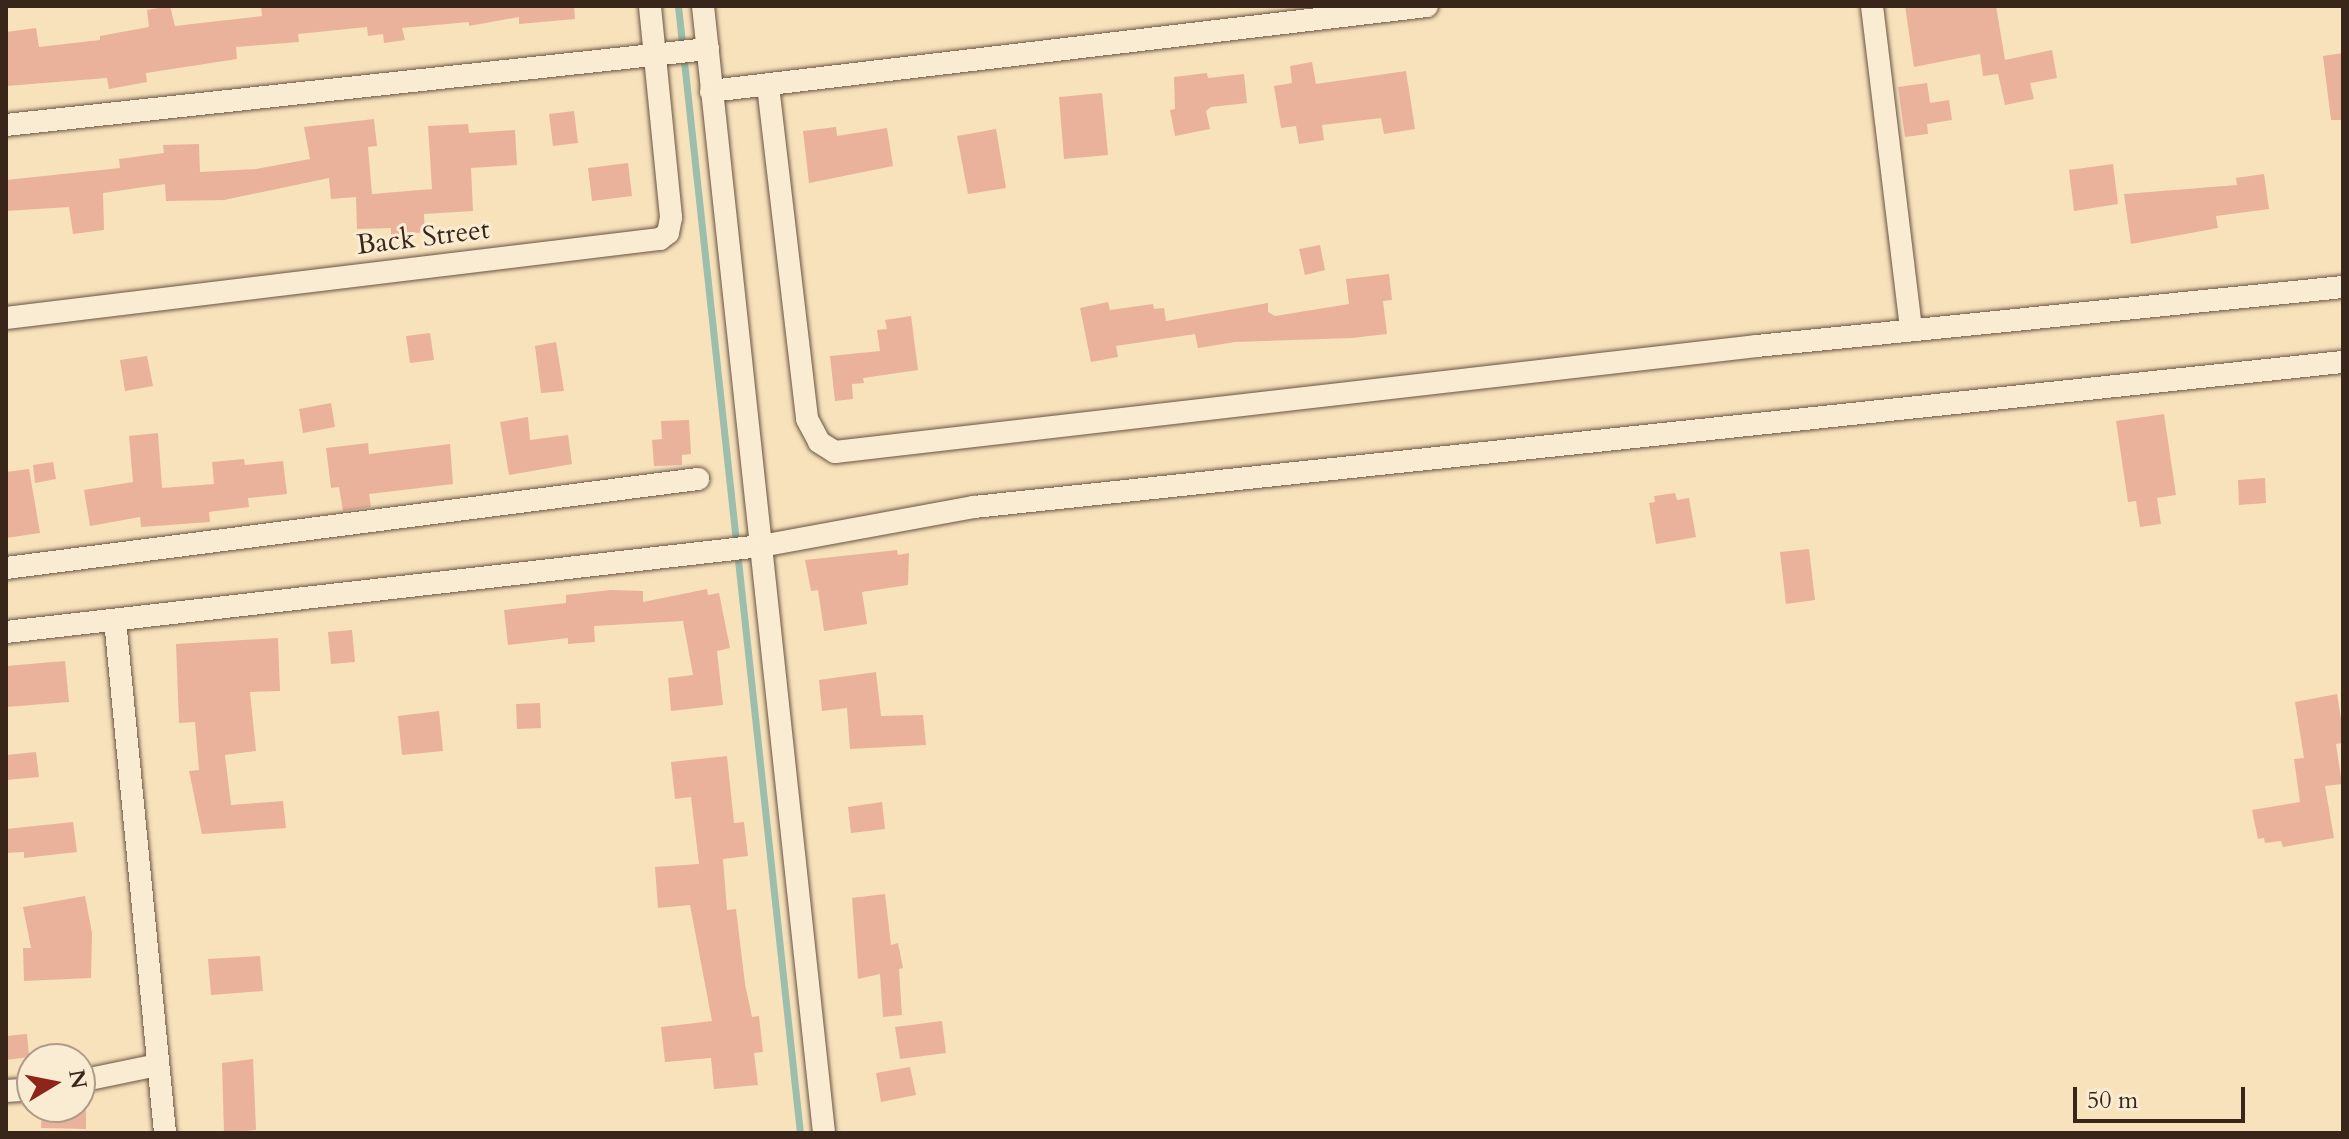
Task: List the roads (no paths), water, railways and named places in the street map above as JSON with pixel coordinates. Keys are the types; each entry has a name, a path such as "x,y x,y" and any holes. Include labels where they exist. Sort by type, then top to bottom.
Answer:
{"street":[{"path":"650,6 655,55"},
{"path":"703,6 824,1133"},
{"path":"711,91 1427,6"},
{"path":"1872,6 1911,330"},
{"path":"6,125 708,49"},
{"name":"Back Street","path":"6,318 660,239 668,233 671,217 655,55"},
{"path":"768,86 807,419 819,442 835,452 1911,330 2343,287"},
{"path":"6,632 761,546 974,507 2343,362"},
{"path":"6,568 698,479"},
{"path":"115,620 165,1133"},
{"path":"96,1078 157,1065"}],"waterway":[{"path":"678,6 800,1133"}]}
